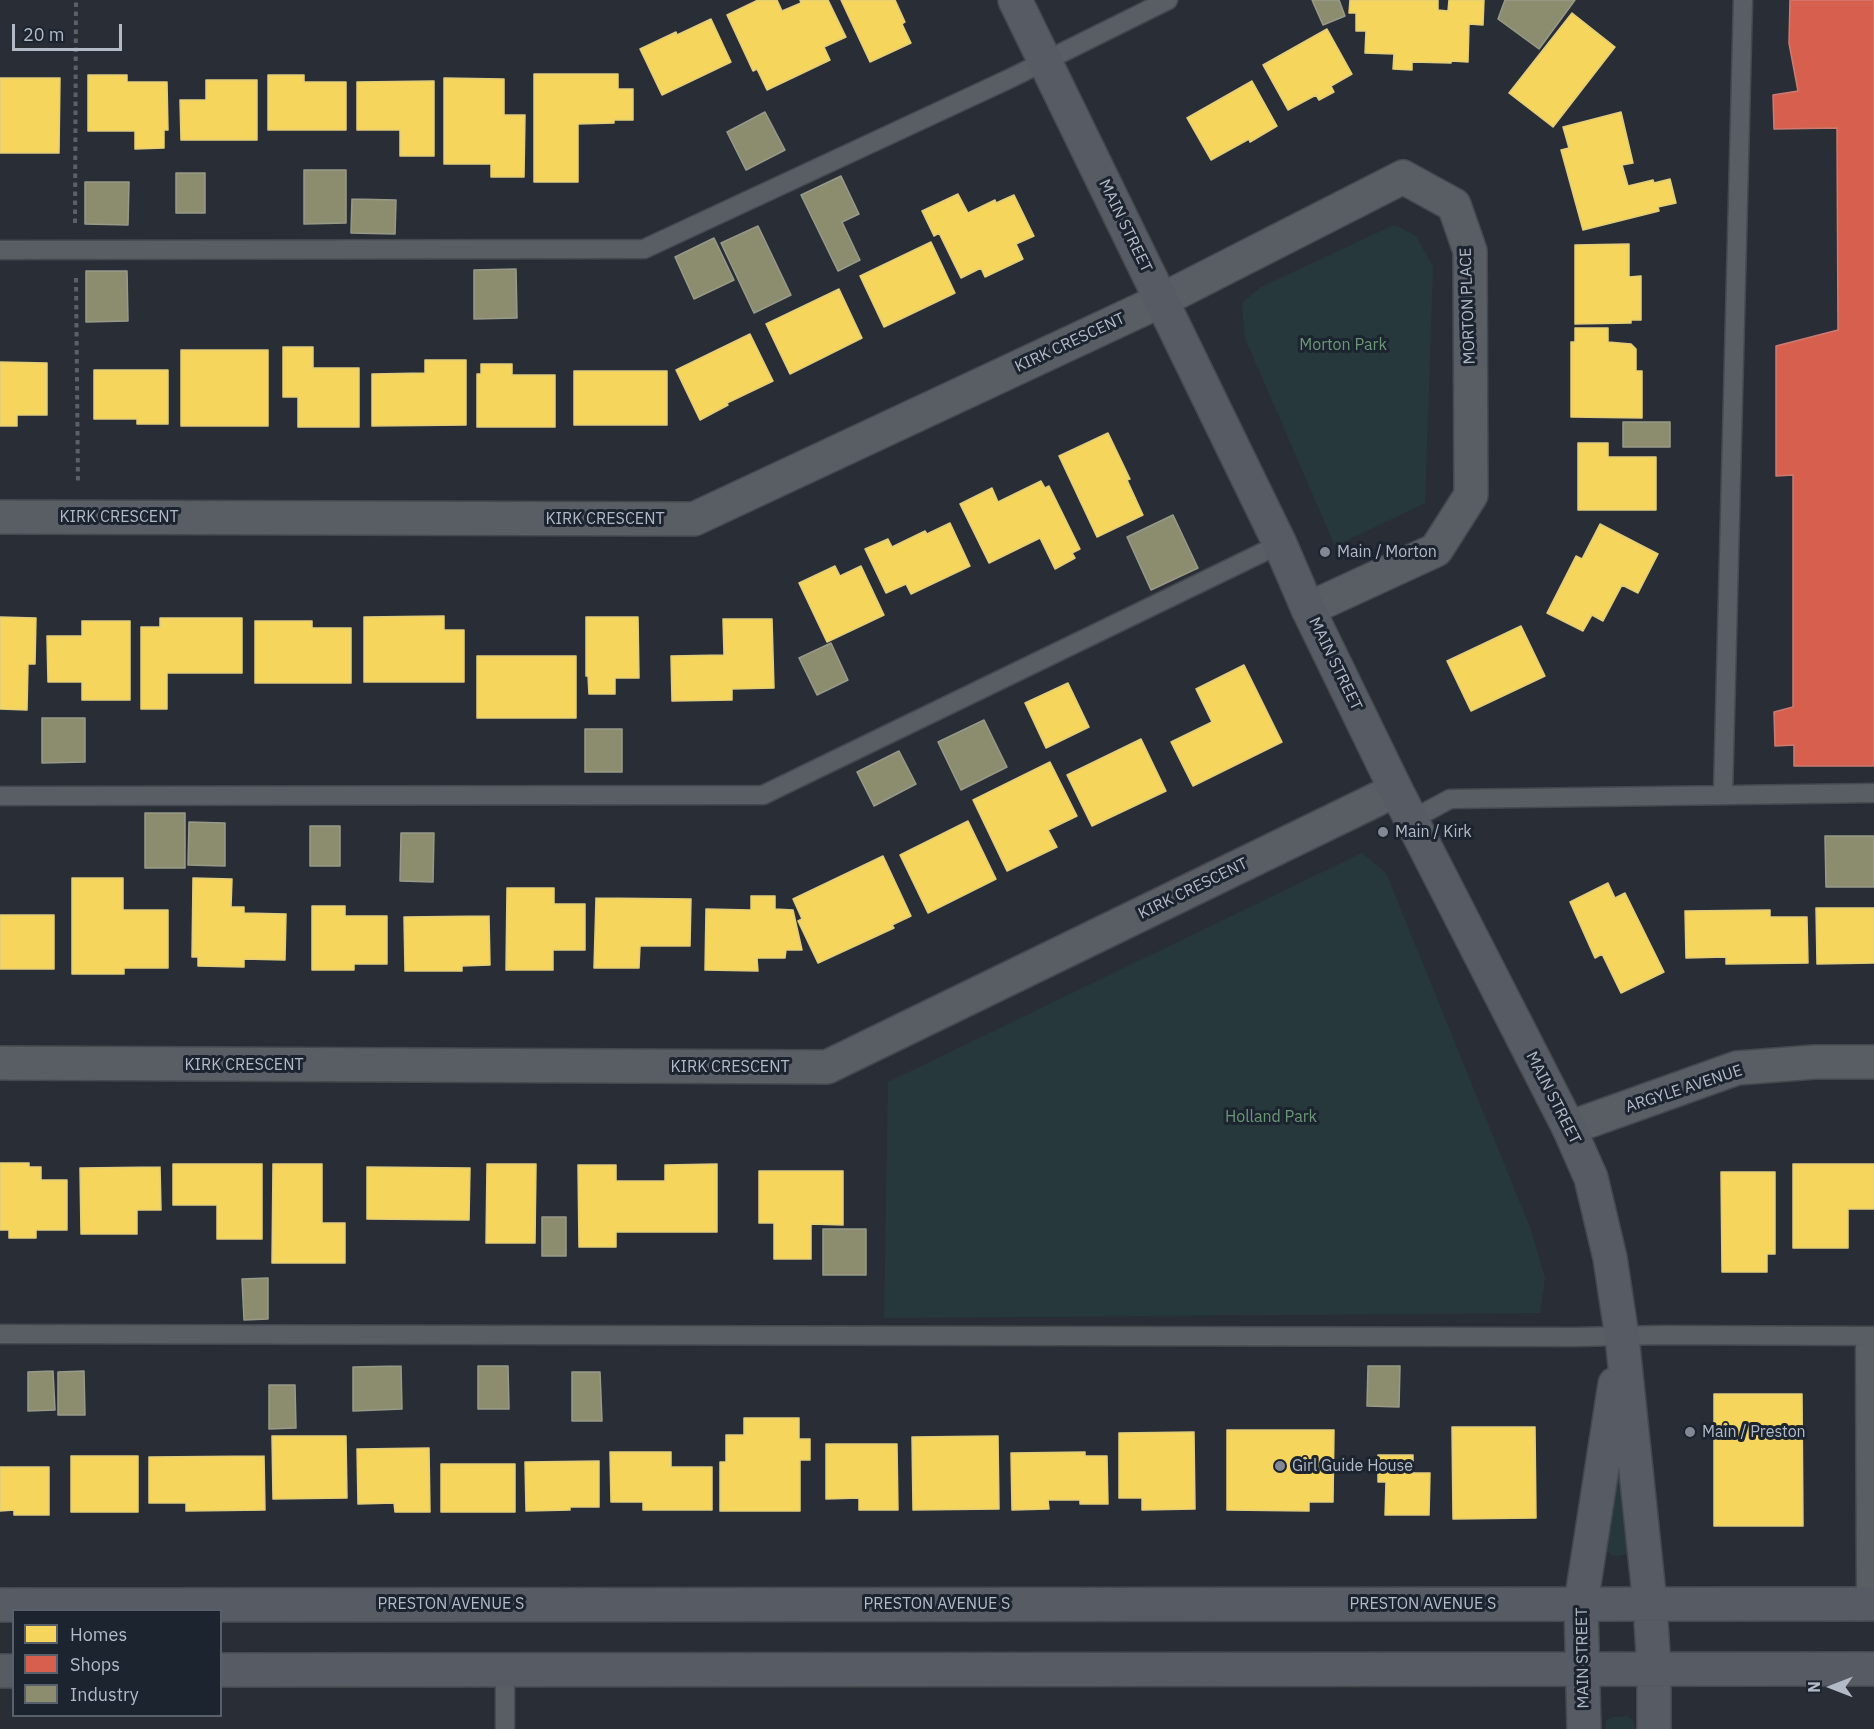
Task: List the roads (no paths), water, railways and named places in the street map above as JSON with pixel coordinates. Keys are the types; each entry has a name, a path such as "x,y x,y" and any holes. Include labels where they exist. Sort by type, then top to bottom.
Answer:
{"main road":[{"name":"MAIN STREET","path":"1015,0 1280,544 1308,609 1396,790 1569,1128 1591,1178 1610,1258 1622,1337 1650,1604 1654,1670 1654,1729"},
{"name":"MAIN STREET","path":"1584,1729 1581,1603 1622,1337"},
{"name":"PRESTON AVENUE S","path":"0,1605 1870,1604"},
{"path":"222,1671 1874,1669"}],"street":[{"name":"MORTON PLACE","path":"1162,300 1403,177 1454,205 1470,251 1471,495 1436,550 1308,609"},
{"name":"KIRK CRESCENT","path":"0,517 694,519 1162,300"},
{"name":"KIRK CRESCENT","path":"0,1063 827,1067 1396,790"},
{"name":"ARGYLE AVENUE","path":"1569,1128 1737,1068 1815,1062 1874,1062"}],"lane":[{"path":"0,250 644,249 1045,61 1168,0"},
{"path":"1723,794 1743,0"},
{"path":"0,796 763,795 1280,544"},
{"path":"1411,820 1450,799 1874,793"},
{"path":"0,1334 1870,1336 1870,1604"},
{"path":"505,1670 505,1729"}],"place":[{"name":"Main / Morton","path":"1325,552"},
{"name":"Main / Kirk","path":"1383,832"},
{"name":"Main / Preston","path":"1690,1432"},
{"name":"Girl Guide House","path":"1280,1466"}],"park label":[{"name":"Morton Park","path":"1343,345"},
{"name":"Holland Park","path":"1271,1117"}]}
